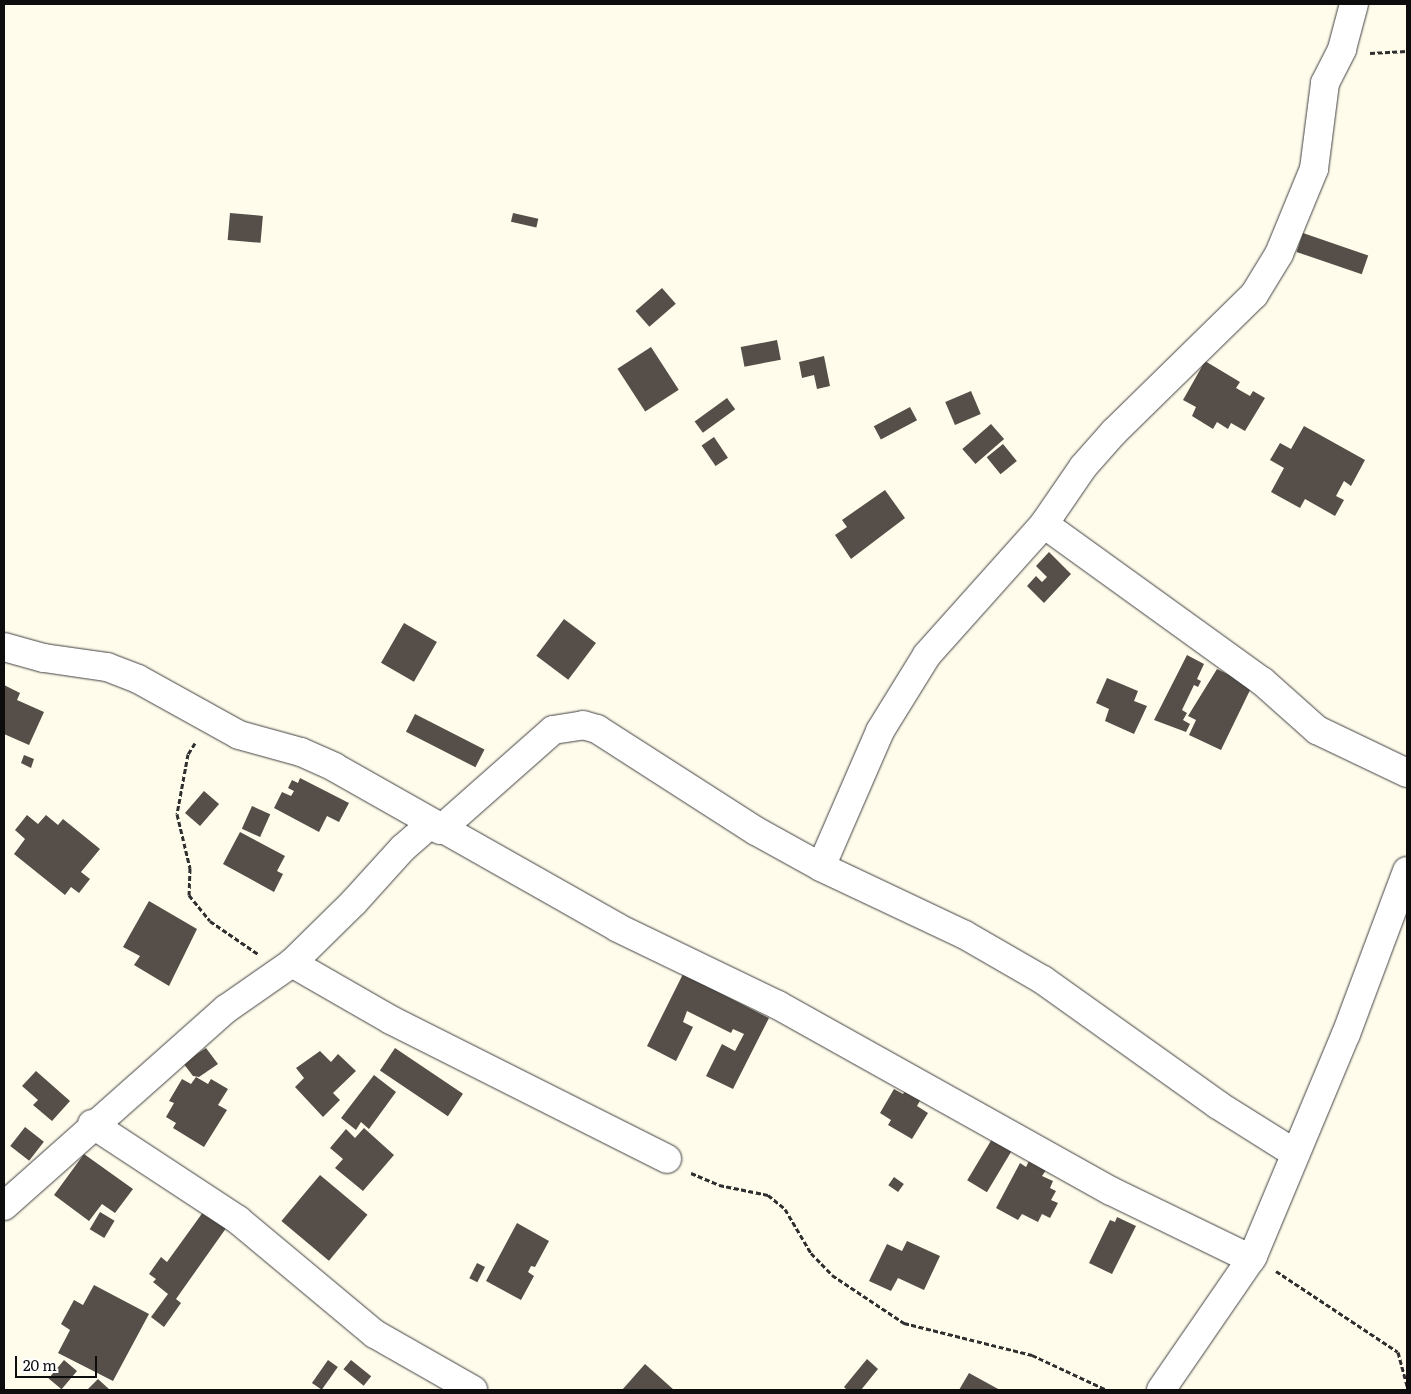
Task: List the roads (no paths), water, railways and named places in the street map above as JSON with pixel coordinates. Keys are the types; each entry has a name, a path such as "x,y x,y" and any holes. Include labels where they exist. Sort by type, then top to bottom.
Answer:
{"street":[{"path":"821,867 880,731 927,655 1044,524 1083,467 1114,432 1254,295 1279,254 1314,169 1325,84 1342,49 1354,4"},
{"path":"1044,524 1262,680 1318,730 1407,773"},
{"path":"4,647 44,658 107,667 138,679 210,721 240,735 301,752 326,764 618,928 778,1005 1111,1191 1252,1258"},
{"path":"4,1206 92,1124 226,1010 288,966 354,902 403,848 436,827 553,730 583,725 597,729 756,831 821,867 965,935 1043,980 1218,1105 1293,1152"},
{"path":"1161,1390 1252,1258 1293,1152 1346,1034 1407,871"},
{"path":"288,966 667,1159"},
{"path":"92,1124 238,1220 375,1334 473,1390"}]}
